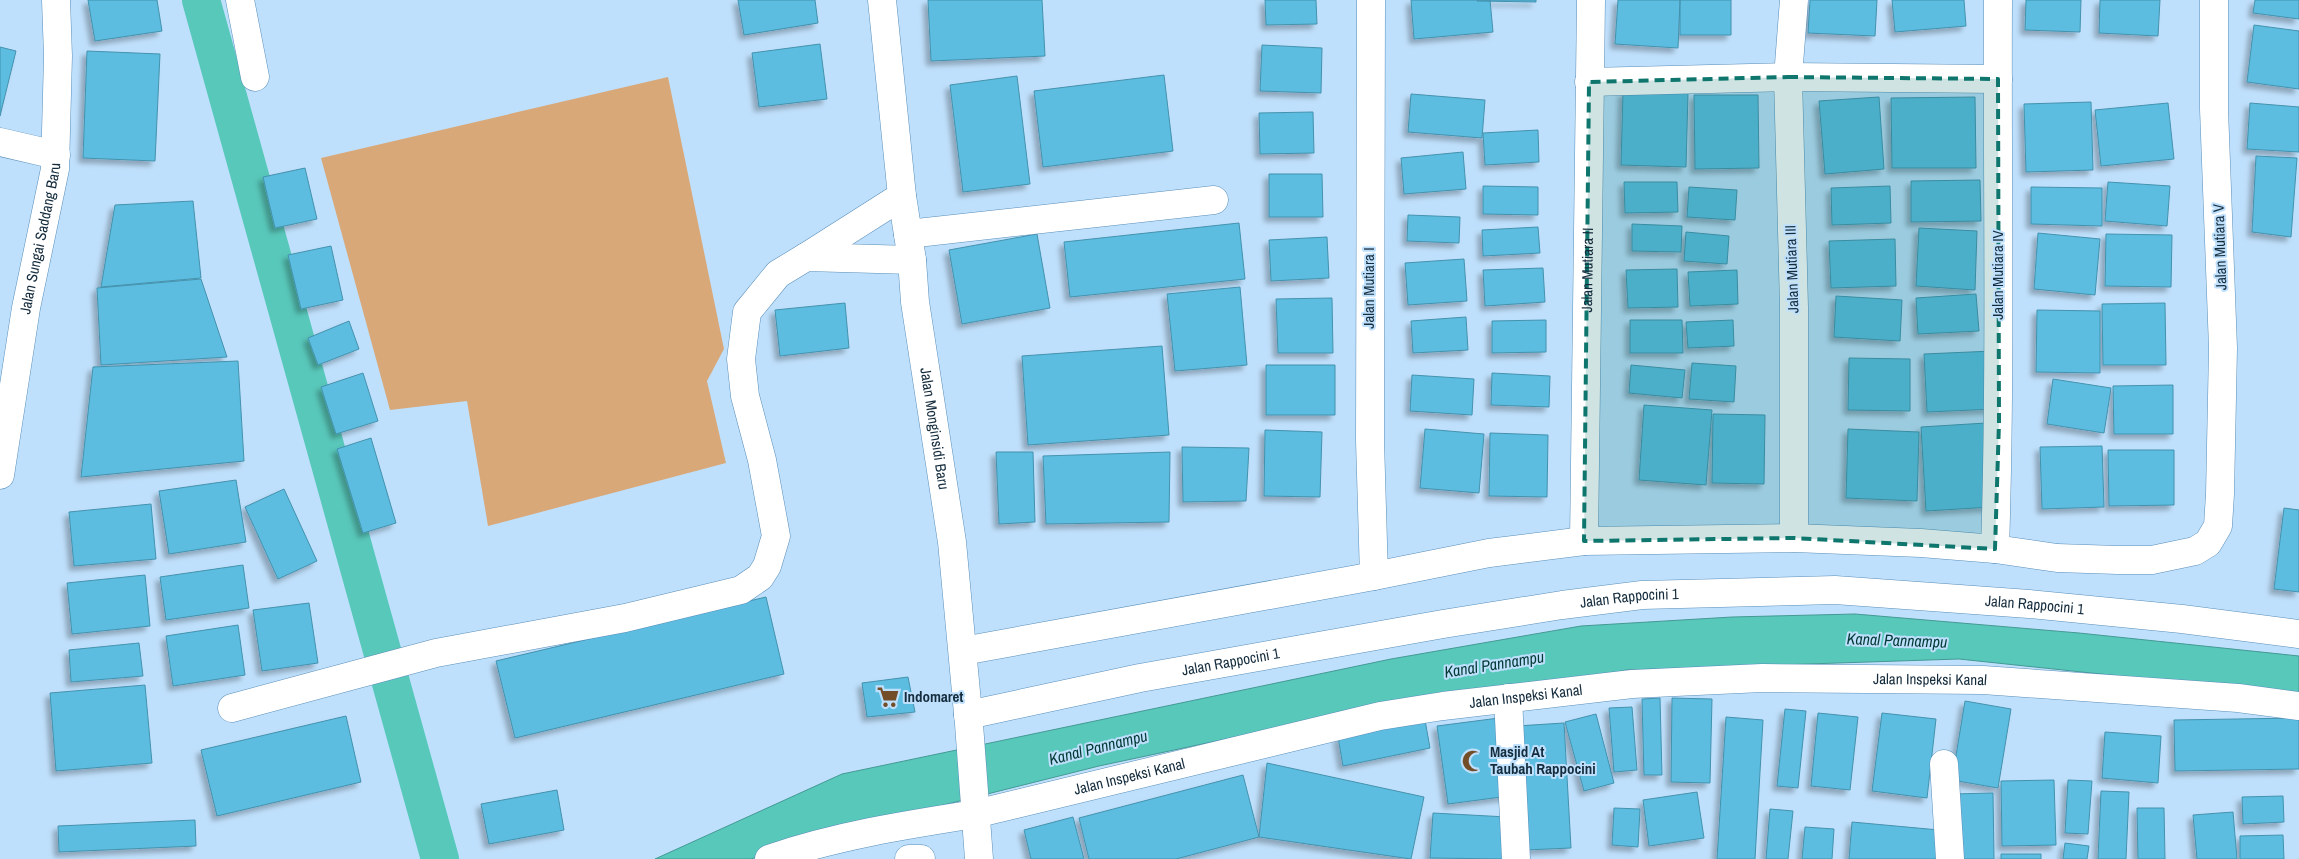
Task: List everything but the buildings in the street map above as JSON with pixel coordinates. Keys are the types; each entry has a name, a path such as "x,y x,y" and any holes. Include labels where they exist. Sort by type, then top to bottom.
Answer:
{"street":[{"name":"Jalan Sungai Saddang Baru","path":"0,475 26,308 55,169 58,56 56,0"},
{"path":"240,0 255,77"},
{"name":"Jalan Monginsidi Baru","path":"882,0 915,302 952,542 969,720 979,859"},
{"name":"Jalan Mutiara I","path":"1370,0 1370,421 1374,576"},
{"name":"Jalan Mutiara II","path":"1584,541 1591,0"},
{"name":"Jalan Mutiara III","path":"1794,0 1788,77 1794,307 1794,538"},
{"name":"Jalan Mutiara IV","path":"1995,549 1999,422 1998,0"},
{"name":"Jalan Mutiara V","path":"963,652 1489,553 1584,541 1794,538 1921,543 1995,549 2057,558 2152,560 2174,557 2195,551 2208,543 2218,526 2220,494 2222,348 2214,108 2214,0"},
{"path":"1589,82 1788,77 1998,79"},
{"path":"0,142 56,155"},
{"path":"232,708 350,678 436,653 635,616 742,590 760,577 767,566 776,536 762,460 745,396 741,359 747,312 778,274 902,196"},
{"path":"806,257 910,247 1214,200"},
{"name":"Jalan Rappocini 1","path":"969,720 1140,678 1443,624 1562,605 1642,595 1835,590 2039,605 2182,619 2299,634"},
{"name":"Jalan Inspeksi Kanal","path":"769,859 801,848 847,837 1380,716 1508,698 1632,684 1762,678 1871,677 1983,680 2186,694 2299,706"},
{"path":"1508,698 1516,859"},
{"path":"1944,764 1950,859"},
{"path":"909,859 921,859"}],"highlighted area":[{"path":"1788,77 1998,79 1999,422 1995,549 1794,538 1584,541 1589,82"}],"shaded area":[{"path":"668,77 724,349 707,381 726,463 488,526 467,401 390,410 321,158"}],"water":[{"name":"Kanal Pannampu","path":"1855,614 2079,633 2299,656 2299,695 1959,659 1626,670 1508,698 1409,700 1099,766 808,839 751,859 655,859 842,774 1391,659 1581,626 1732,617"}],"waterway":[{"path":"201,0 440,859"}],"place":[{"name":"Indomaret","path":"888,697"},
{"name":"Masjid At Taubah Rappocini","path":"1473,761"}]}
